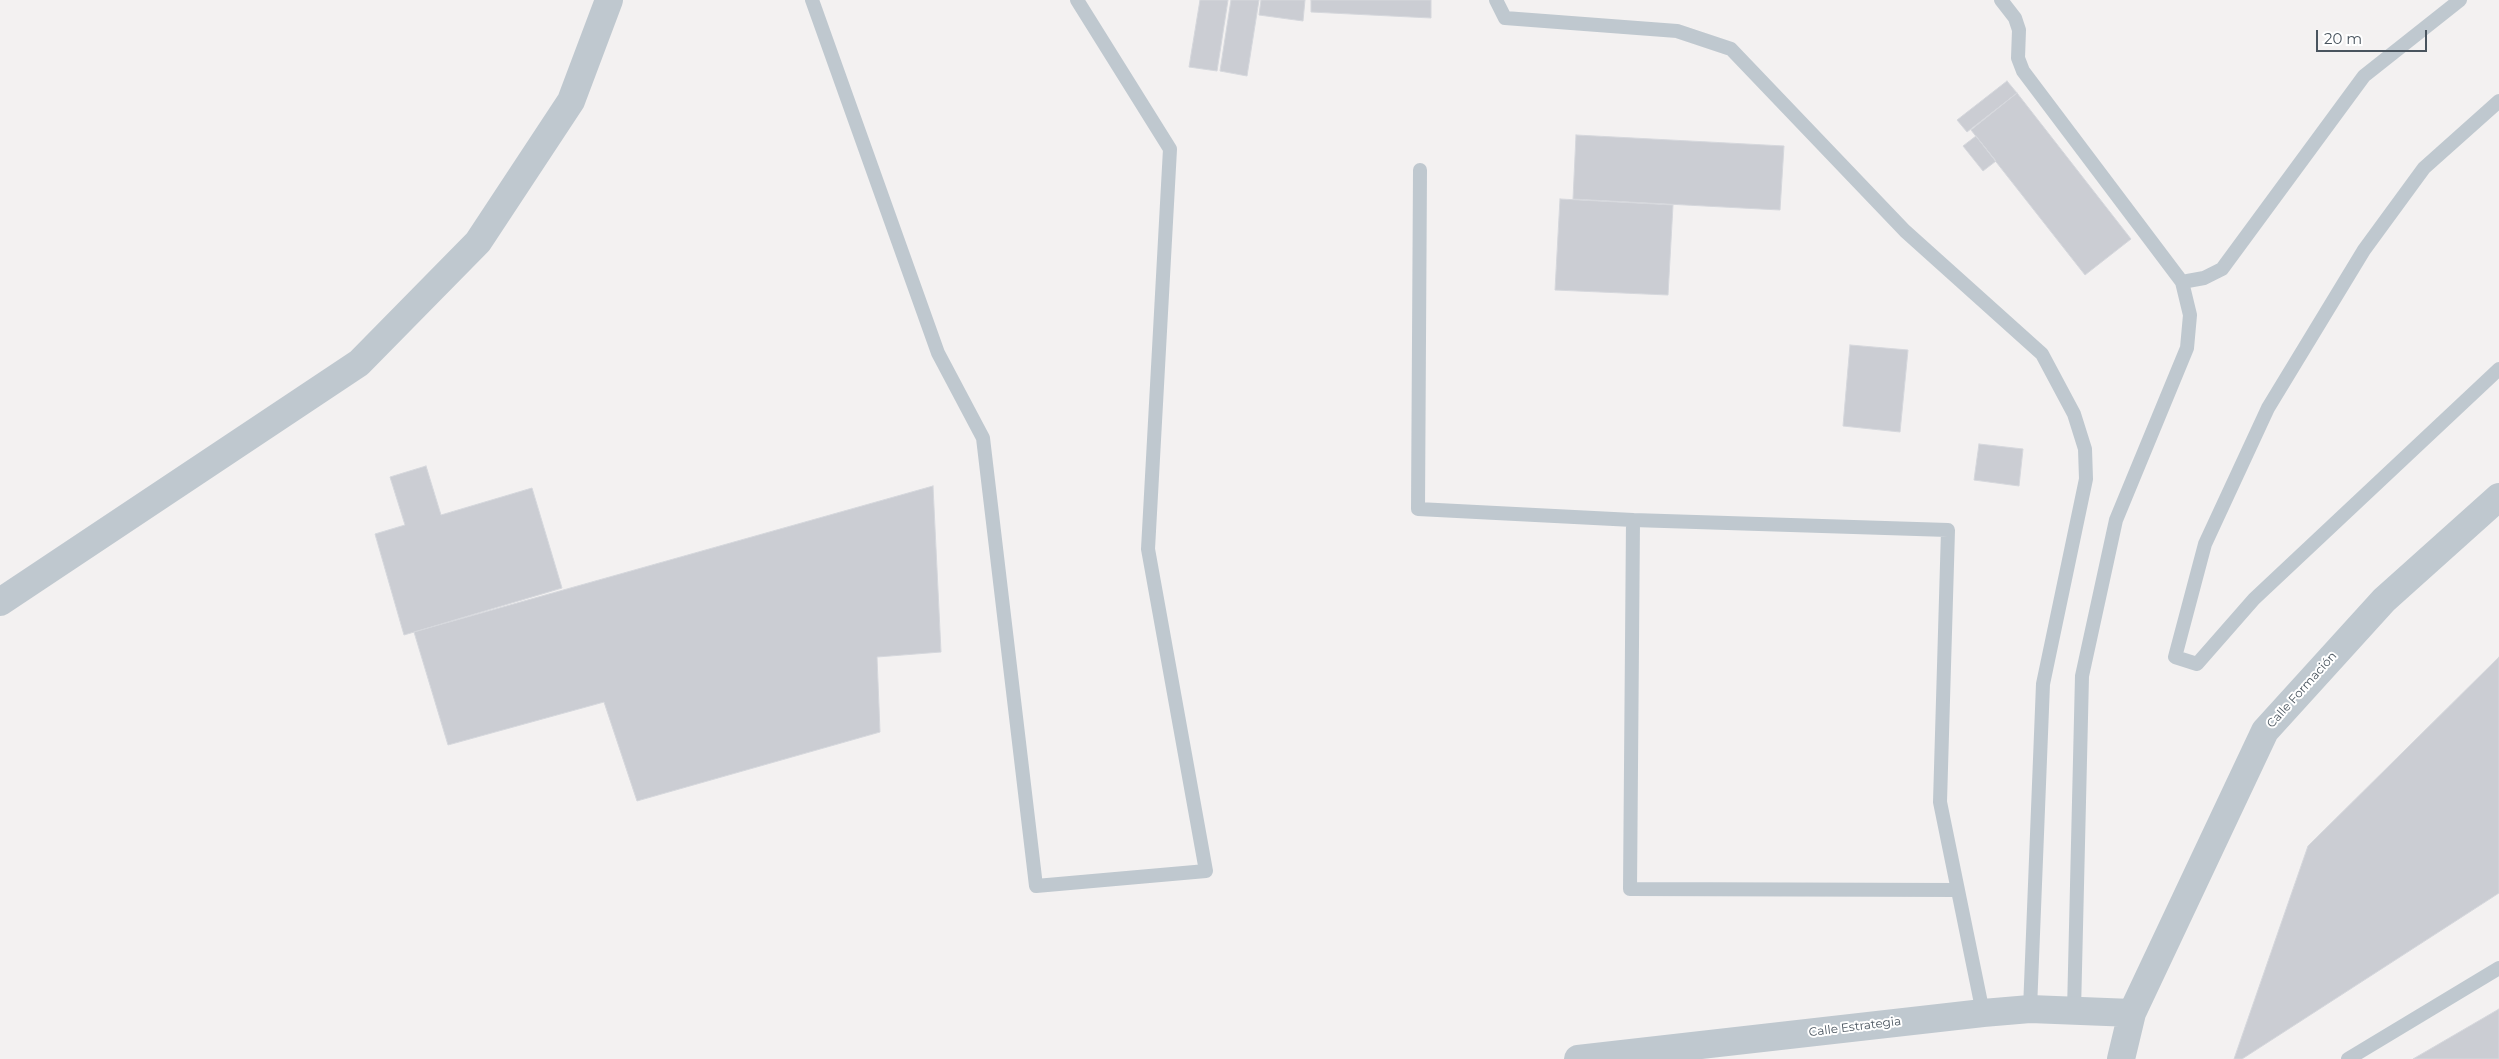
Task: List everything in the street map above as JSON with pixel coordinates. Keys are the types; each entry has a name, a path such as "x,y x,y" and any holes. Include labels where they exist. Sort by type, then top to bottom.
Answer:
{"street":[{"path":"0,602 359,363 478,242 570,101 609,0"},
{"name":"Calle Formación","path":"2121,1059 2132,1013 2265,731 2384,600 2499,496"},
{"name":"Calle Estrategia","path":"1578,1059 2030,1009 2132,1013"}],"lane":[{"path":"812,0 938,353 983,438 1036,886 1206,871 1148,549 1170,149 1077,0"},
{"path":"1496,0 1505,18 1677,31 1731,49 1905,231 2042,354 2074,414 2084,449 2086,479 2043,684 2030,1009"},
{"path":"2001,0 2015,18 2019,30 2018,58 2023,71 2182,282 2190,315 2187,348 2116,520 2082,676 2074,1011"},
{"path":"2182,282 2204,278 2222,269 2364,76 2460,0"},
{"path":"2499,101 2424,168 2364,250 2268,408 2205,544 2175,657 2197,664 2254,599 2499,369"},
{"path":"1420,170 1418,509 1633,520 1948,530 1940,802 1983,1013"},
{"path":"1633,520 1630,889 1957,890"},
{"path":"2348,1059 2499,968"}],"building":[{"path":"1200,0 1228,0 1217,71 1189,67"},
{"path":"1231,0 1259,0 1247,76 1220,71"},
{"path":"1261,0 1305,0 1303,21 1259,15"},
{"path":"1311,0 1431,0 1431,18 1311,12"},
{"path":"2007,81 2017,93 1967,132 1957,120"},
{"path":"2017,93 2131,239 2085,275 1971,130"},
{"path":"1576,135 1784,146 1780,210 1573,199"},
{"path":"1976,136 1996,161 1983,171 1963,146"},
{"path":"1560,199 1673,205 1668,295 1555,290"},
{"path":"1850,345 1908,350 1900,432 1843,426"},
{"path":"1979,444 2023,449 2019,486 1974,480"},
{"path":"426,466 441,515 532,488 562,588 404,635 375,534 405,525 390,477"},
{"path":"933,486 941,652 877,657 880,732 637,801 604,702 448,745 414,632"},
{"path":"2499,657 2499,893 2242,1059 2234,1059 2308,846"},
{"path":"2499,1009 2499,1059 2413,1059"}]}
